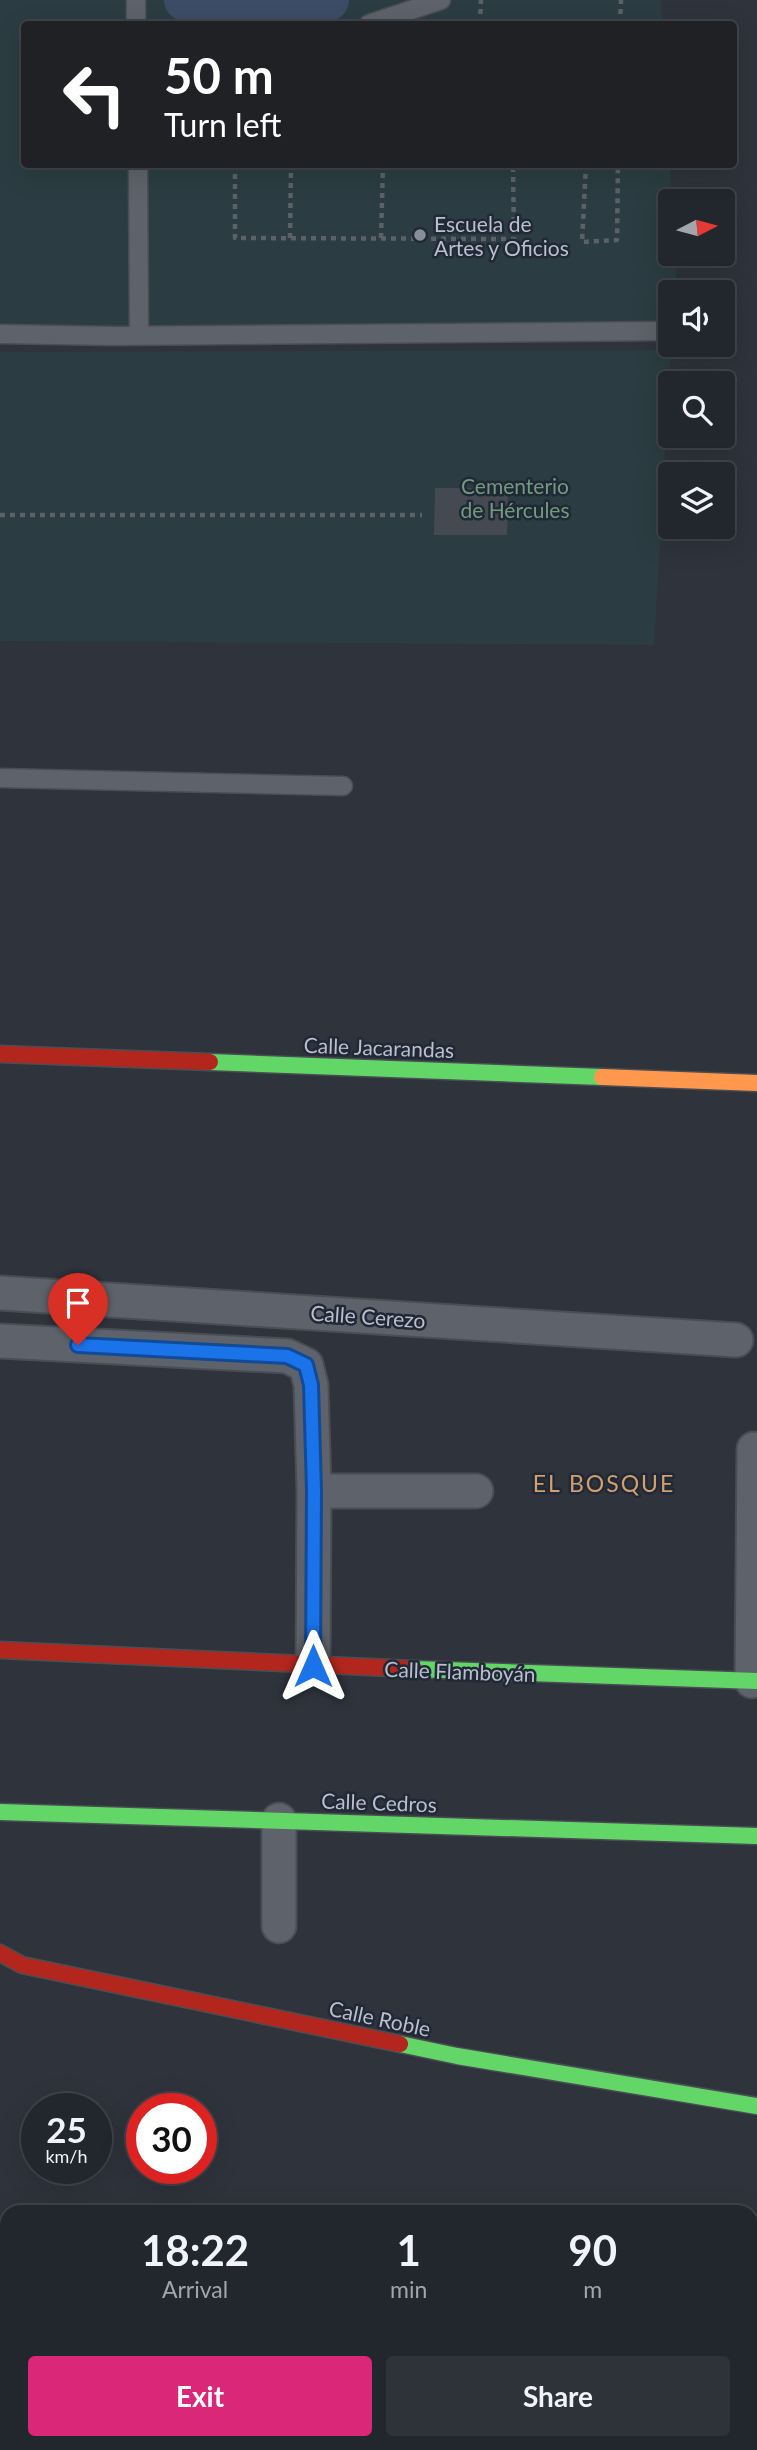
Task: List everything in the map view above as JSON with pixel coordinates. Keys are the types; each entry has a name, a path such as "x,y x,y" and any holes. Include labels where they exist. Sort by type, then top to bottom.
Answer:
{"street":[{"name":"Calle Jacarandas","path":"0,1054 757,1083"},
{"name":"Calle Cerezo","path":"0,1293 736,1340"},
{"path":"0,1340 287,1356 306,1365 311,1385 314,1491 313,1666"},
{"name":"Calle Flamboyán","path":"0,1650 313,1666 755,1681 754,1449"},
{"path":"314,1491 476,1491"},
{"name":"Calle Cedros","path":"0,1812 757,1836"},
{"path":"279,1819 279,1926"},
{"name":"Calle Roble","path":"0,1953 22,1965 457,2056 757,2106"}],"lane":[{"path":"136,0 136,21"},
{"path":"378,21 441,0"},
{"path":"138,168 139,335"},
{"path":"0,334 658,331"},
{"path":"0,778 343,786"}],"path":[{"path":"480,21 481,0"},
{"path":"620,21 621,0"},
{"path":"234,168 234,238 514,239 513,168"},
{"path":"290,238 291,168"},
{"path":"381,238 383,168"},
{"path":"586,168 582,242 617,240 618,168"},
{"path":"0,515 422,515"}],"green space":[{"path":"0,0 661,0 663,21 21,21 21,168 670,168 671,189 658,189 658,266 676,266 676,280 658,280 658,324 0,329"},
{"name":"Cementerio de Hércules","path":"658,350 658,357 671,357 670,371 658,371 658,448 665,448 665,462 658,462 658,539 660,539 654,645 0,641 0,352"}],"building":[{"path":"435,488 508,488 507,535 434,535"}],"waterway":[{"path":"185,0 310,12 328,0"}],"traffic: fast":[{"path":"210,1062 602,1077"},
{"path":"414,1669 757,1681"},
{"path":"0,1812 757,1836"},
{"path":"400,2044 757,2106"}],"traffic: slow":[{"path":"602,1077 757,1083"}],"traffic: jam":[{"path":"0,1054 210,1062"},
{"path":"0,1650 414,1669"},
{"path":"0,1953 22,1965 400,2044"}],"place":[{"name":"Escuela de Artes y Oficios","path":"420,235"}],"district":[{"name":"EL BOSQUE","path":"604,1483"}],"route":[{"path":"78,1345 287,1356 306,1365 311,1385 314,1491 313,1666"}]}
